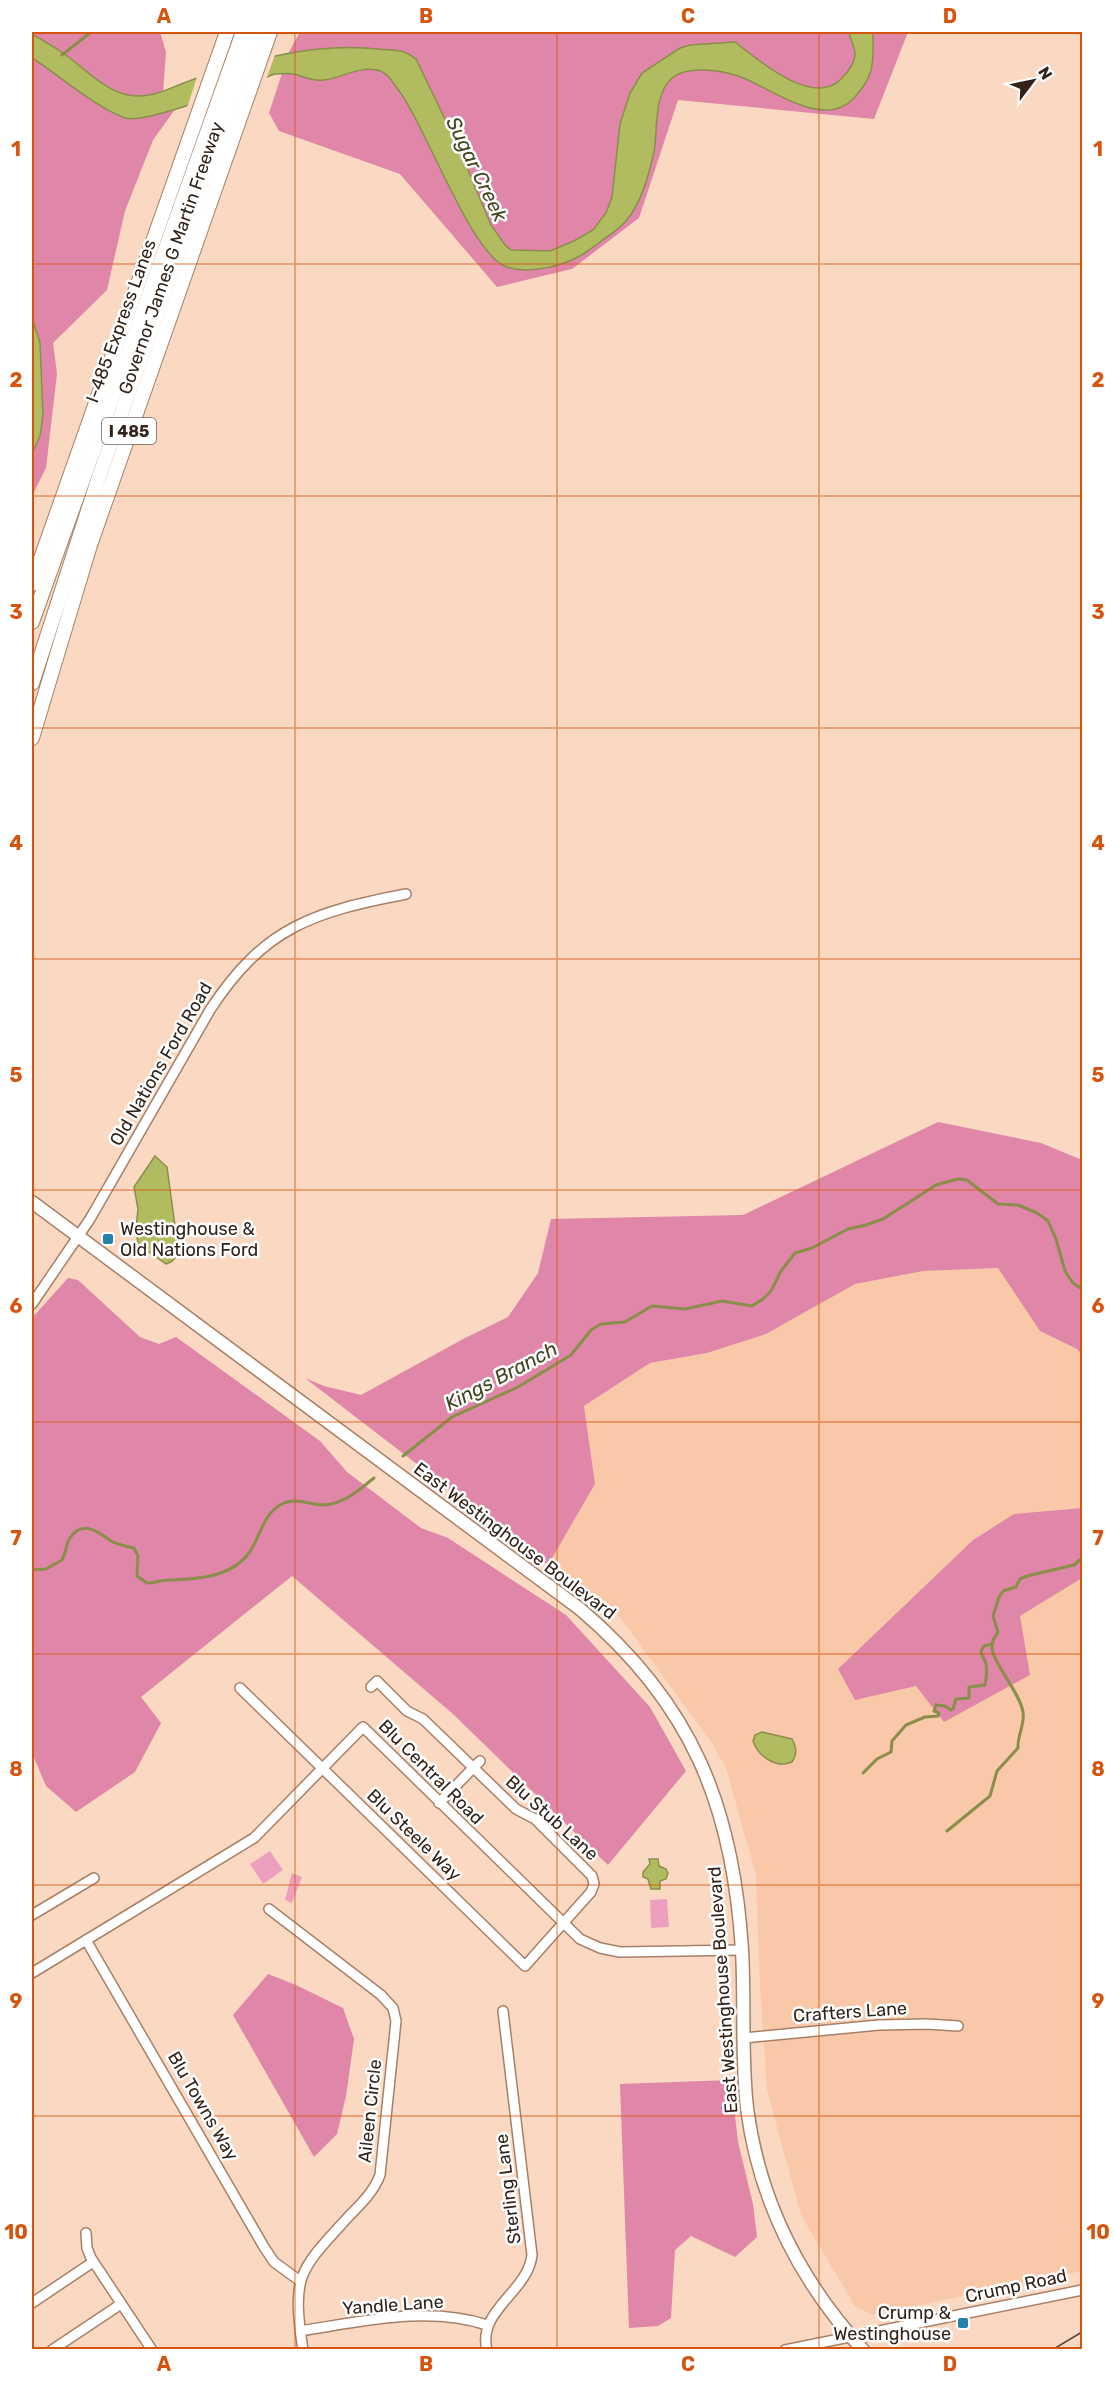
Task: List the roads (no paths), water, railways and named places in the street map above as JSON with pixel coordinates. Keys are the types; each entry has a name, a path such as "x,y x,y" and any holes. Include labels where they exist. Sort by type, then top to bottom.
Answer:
{"highway":[{"name":"Governor James G Martin Freeway","path":"32,584 227,32"},
{"name":"I-485 Express Lanes","path":"32,622 222,127 243,32"},
{"name":"I-485 Express Lanes","path":"32,682 99,474 256,32"},
{"name":"Governor James G Martin Freeway","path":"32,738 90,545 222,127 270,32"}],"main road":[{"name":"East Westinghouse Boulevard","path":"32,1202 580,1609 626,1651 657,1688 677,1718 708,1781 723,1823 731,1855 742,1950 747,2107 759,2164 770,2201 783,2232 809,2281 823,2303 863,2349"}],"street":[{"name":"Old Nations Ford Road","path":"32,1304 78,1236 137,1139 210,1010 224,988 248,960 273,939 307,920 346,907 406,894"},
{"name":"Blu Stub Lane","path":"370,1688 377,1681 407,1711 423,1719 477,1765 516,1809 535,1819 592,1876 594,1884 591,1892 562,1923"},
{"name":"Blu Steele Way","path":"240,1688 525,1966 536,1956 562,1923"},
{"name":"Blu Central Road","path":"32,1973 254,1838 363,1727 580,1939 600,1948 620,1952 742,1950"},
{"path":"439,1803 477,1765"},
{"path":"32,1915 94,1878"},
{"name":"Aileen Circle","path":"269,1909 381,1995 393,2008 396,2021 382,2160 376,2184 309,2262 300,2281 297,2302 303,2349"},
{"name":"Blu Towns Way","path":"86,1940 264,2247 274,2262 300,2281"},
{"name":"Sterling Lane","path":"487,2325 524,2279 529,2270 532,2255 503,2011"},
{"name":"Crafters Lane","path":"744,2038 879,2025 958,2026"},
{"path":"86,2233 87,2248 93,2262 152,2349"},
{"path":"32,2303 93,2262"},
{"name":"Crump Road","path":"785,2349 1083,2290"},
{"path":"52,2349 121,2304"},
{"name":"Yandle Lane","path":"300,2331 389,2318 424,2316 458,2317 487,2325"},
{"path":"487,2325 484,2341 487,2349"}],"waterway":[{"path":"62,55 91,32"},
{"name":"Kings Branch","path":"403,1456 452,1417 518,1387 571,1355 591,1330 601,1324 625,1322 652,1306 685,1309 722,1301 752,1306 771,1291 781,1271 795,1253 812,1248 848,1229 883,1219 936,1185 958,1179 967,1180 998,1204 1018,1205 1037,1213 1048,1221 1065,1271 1073,1283 1082,1289"},
{"name":"Kings Branch","path":"32,1570 46,1569 62,1560 70,1538 75,1532 85,1528 96,1531 116,1544 134,1548 138,1556 137,1576 147,1583 212,1576 232,1568 249,1553 270,1513 282,1504 292,1501 330,1504 350,1496 374,1478"},
{"path":"947,1831 990,1796 997,1771 1018,1748 1023,1721 1021,1704 1000,1668 992,1645 998,1632 993,1616 999,1597 1003,1591 1016,1587 1020,1579 1074,1565 1082,1558"},
{"path":"863,1773 877,1759 891,1752 892,1741 906,1725 925,1717 938,1716 939,1713 934,1711 936,1705 953,1709 956,1699 969,1698 969,1687 985,1685 986,1666 981,1651 984,1646 992,1644"}],"tram line":[{"path":"1052,2350 1082,2332"}],"place":[{"name":"Westinghouse & Old Nations Ford","path":"108,1239"},
{"name":"Crump & Westinghouse","path":"963,2323"}],"water label":[{"name":"Sugar Creek","path":"477,169"}]}
